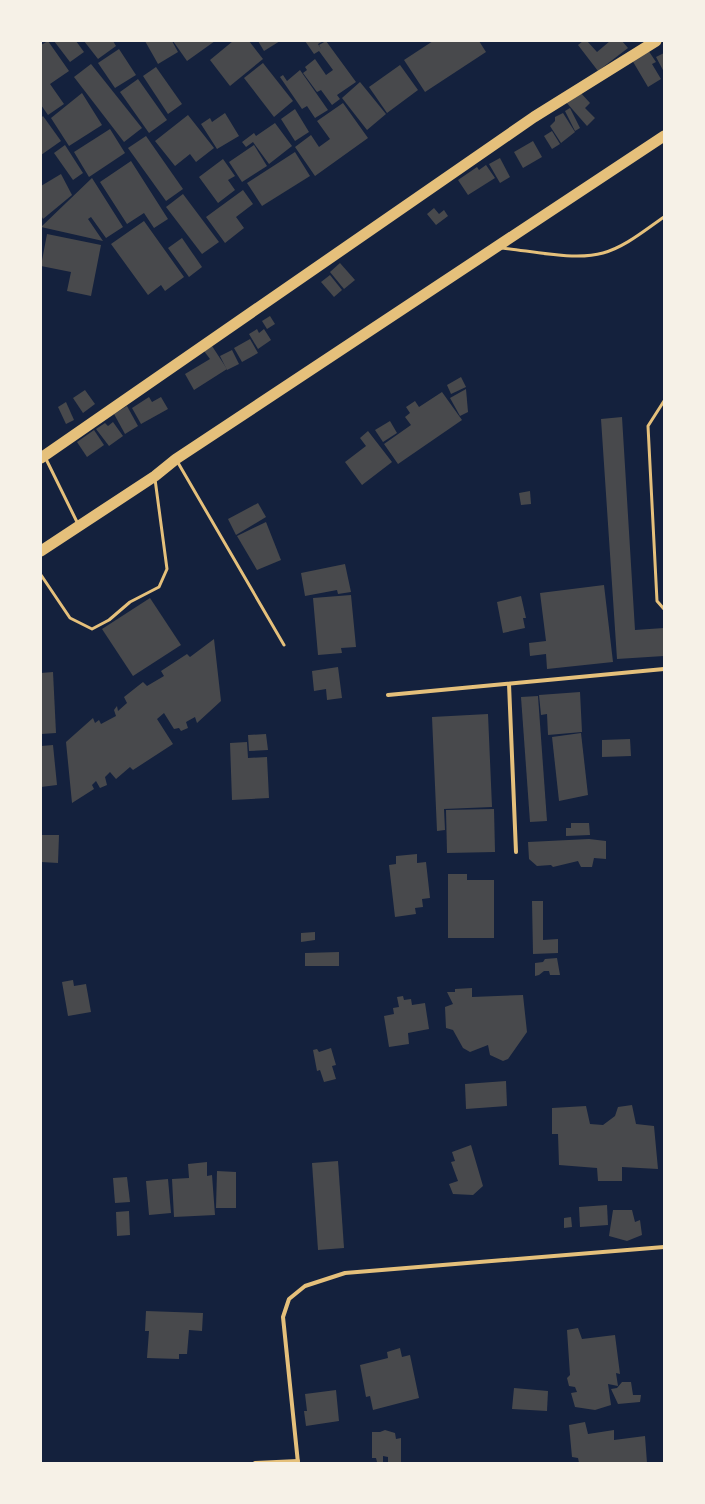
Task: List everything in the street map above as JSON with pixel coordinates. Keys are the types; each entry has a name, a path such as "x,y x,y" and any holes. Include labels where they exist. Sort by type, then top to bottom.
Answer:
{"highway":[{"path":"43,457 534,117 656,41"},
{"path":"41,551 78,525 155,476 176,459 664,136"}],"street":[{"path":"388,695 664,669"},
{"path":"509,684 516,852"},
{"path":"255,1463 298,1462 283,1317 289,1299 305,1286 345,1272 664,1247"}],"lane":[{"path":"498,247 577,255 603,253 628,242 664,217"},
{"path":"664,401 648,426 657,601 664,609"},
{"path":"43,457 78,525"},
{"path":"176,459 284,645"},
{"path":"41,574 70,618 92,629 109,620 130,602 159,587 167,569 155,476"}],"building":[{"path":"48,41 69,71 50,84 64,104 48,115 41,105 41,45"},
{"path":"54,41 76,41 84,52 70,62"},
{"path":"84,41 113,41 116,46 98,59"},
{"path":"145,41 172,41 178,52 158,64"},
{"path":"173,41 215,41 187,61"},
{"path":"233,41 249,41 263,59 230,86 210,60"},
{"path":"258,41 280,41 264,51"},
{"path":"305,41 323,41 318,44 321,49 319,45 326,41 356,82 337,95 340,99 332,105 321,90 317,92 303,73 307,70 305,67 315,59 326,75 333,70 319,51 314,54"},
{"path":"433,41 479,41 486,52 425,92 404,60"},
{"path":"583,41 587,41 597,52 610,41 622,41 628,48 598,71 578,45"},
{"path":"119,49 136,75 115,88 98,63"},
{"path":"648,50 656,62 652,64 661,79 648,87 632,60"},
{"path":"664,53 664,72 656,57"},
{"path":"263,63 293,101 274,117 244,78"},
{"path":"91,64 142,128 124,142 74,77"},
{"path":"400,65 418,90 387,113 369,87"},
{"path":"156,67 182,104 168,114 143,76"},
{"path":"300,70 328,110 315,118 307,106 302,109 280,77 283,75 287,81"},
{"path":"138,79 167,120 149,133 120,92"},
{"path":"360,82 386,114 367,130 342,98"},
{"path":"579,91 590,103 585,108 595,118 587,126 566,102"},
{"path":"82,93 102,125 69,146 51,118"},
{"path":"343,103 368,138 315,176 295,147 311,135 319,147 330,139 317,121"},
{"path":"570,108 580,128 575,131 565,111"},
{"path":"295,109 309,132 295,141 281,119"},
{"path":"225,113 239,136 217,149 201,124 210,118 212,122"},
{"path":"563,113 575,132 561,143 550,126 555,121 555,117"},
{"path":"188,115 214,148 196,162 190,154 175,166 155,141"},
{"path":"43,116 61,141 41,155 41,118"},
{"path":"275,123 292,146 269,164 253,142 246,147 242,142 254,133 256,136"},
{"path":"110,129 125,153 89,177 74,152"},
{"path":"552,131 560,144 552,149 544,136"},
{"path":"146,136 183,189 166,201 128,148"},
{"path":"533,141 542,157 523,168 514,152"},
{"path":"65,145 83,173 73,180 54,153"},
{"path":"254,145 267,166 242,182 229,162"},
{"path":"295,152 310,176 262,206 247,183"},
{"path":"500,158 510,177 500,183 489,164"},
{"path":"223,159 235,176 228,180 235,190 218,203 199,177"},
{"path":"131,161 168,219 154,228 144,213 127,224 100,182"},
{"path":"486,165 495,178 468,195 458,180 477,167 479,170"},
{"path":"61,174 72,195 43,219 41,215 41,186"},
{"path":"92,178 123,227 106,238 91,217 88,219 103,241 41,227"},
{"path":"243,190 253,204 236,217 244,228 225,243 206,217"},
{"path":"183,194 219,242 202,254 166,207"},
{"path":"434,208 439,214 444,210 448,216 436,225 427,214"},
{"path":"144,221 184,277 165,291 161,285 148,295 111,244"},
{"path":"47,234 101,245 91,296 67,291 71,272 41,266"},
{"path":"182,238 202,267 189,277 168,248"},
{"path":"340,263 355,280 344,289 330,272"},
{"path":"330,275 342,290 334,297 321,282"},
{"path":"270,316 275,324 267,329 262,321"},
{"path":"257,329 259,333 264,329 271,340 258,349 249,334"},
{"path":"250,339 258,353 242,362 234,348"},
{"path":"212,346 227,369 194,390 185,374 210,359 204,351"},
{"path":"232,350 239,364 227,370 220,356"},
{"path":"461,377 466,387 451,394 447,385"},
{"path":"466,389 468,412 460,416 450,398"},
{"path":"85,390 95,404 83,413 73,398"},
{"path":"442,392 462,420 398,464 384,444 411,425 405,417 410,413 406,407 415,401 419,407"},
{"path":"149,397 152,402 161,397 168,409 141,424 132,408"},
{"path":"66,402 74,420 66,424 58,407"},
{"path":"127,406 138,426 125,434 114,414"},
{"path":"622,417 635,630 664,628 664,656 617,659 601,419"},
{"path":"390,421 397,433 383,442 375,430"},
{"path":"113,422 123,436 109,446 96,429 105,423 108,426"},
{"path":"94,430 104,445 87,457 77,442"},
{"path":"368,431 392,462 362,485 345,462 366,446 360,438"},
{"path":"530,491 531,504 521,505 519,493"},
{"path":"258,503 266,517 236,535 228,519"},
{"path":"266,522 281,560 257,570 237,536"},
{"path":"345,564 351,592 338,594 337,590 305,596 301,573"},
{"path":"604,585 613,662 547,669 546,654 530,656 529,643 546,641 540,593"},
{"path":"351,595 356,647 341,648 342,653 318,655 313,598"},
{"path":"521,596 526,618 523,618 525,628 503,633 497,602"},
{"path":"150,598 181,645 133,676 102,629"},
{"path":"214,639 221,701 197,723 195,717 186,722 188,728 181,731 179,728 174,729 164,713 157,719 173,744 133,770 130,767 116,779 110,772 105,777 107,785 100,788 96,781 92,785 94,789 72,803 66,742 93,718 95,723 99,720 101,724 116,716 114,710 117,706 118,711 127,703 124,697 143,682 147,686 164,676 161,671 187,654 190,657"},
{"path":"338,667 342,698 327,700 326,689 314,691 312,671"},
{"path":"53,672 56,733 41,734 41,673"},
{"path":"580,692 582,732 548,735 547,714 541,715 539,695"},
{"path":"538,696 547,821 530,822 521,697"},
{"path":"488,714 492,807 444,809 445,830 437,831 432,717"},
{"path":"581,733 588,795 559,801 552,737"},
{"path":"266,734 268,750 249,751 248,735"},
{"path":"630,739 631,756 602,757 602,740"},
{"path":"247,742 248,758 267,757 269,798 232,800 230,743"},
{"path":"53,745 57,785 41,787 41,746"},
{"path":"494,809 495,852 447,853 446,810"},
{"path":"571,823 589,823 590,835 566,836 566,828 571,828"},
{"path":"41,835 59,835 58,863 41,862"},
{"path":"589,839 606,841 606,859 594,858 592,867 581,867 578,861 553,867 551,865 537,866 529,859 528,842"},
{"path":"417,854 417,863 426,862 430,898 422,899 423,907 415,908 416,914 395,917 389,865 396,864 396,856"},
{"path":"448,874 467,874 467,880 494,880 494,938 448,938"},
{"path":"532,901 543,901 543,940 558,939 558,953 533,954"},
{"path":"315,932 315,940 301,942 301,933"},
{"path":"339,952 339,966 305,966 305,953"},
{"path":"557,958 560,975 550,975 549,971 544,971 535,976 535,963 543,962 545,959"},
{"path":"73,980 74,986 86,984 91,1012 68,1016 62,982"},
{"path":"472,988 472,997 523,995 527,1032 508,1059 503,1061 490,1055 488,1045 470,1052 463,1048 453,1030 446,1028 445,1007 453,1004 447,992 455,992 455,989"},
{"path":"403,996 404,1000 411,999 412,1005 425,1003 429,1029 408,1033 409,1044 389,1047 384,1016 394,1014 393,1008 399,1007 397,997"},
{"path":"331,1048 336,1065 332,1066 336,1079 324,1082 320,1070 317,1071 313,1050 317,1049 319,1052"},
{"path":"506,1081 507,1106 466,1109 465,1084"},
{"path":"632,1105 636,1124 654,1126 658,1169 622,1167 622,1181 598,1181 597,1168 559,1165 558,1134 552,1134 552,1108 586,1106 590,1124 603,1125 615,1116 618,1107"},
{"path":"471,1145 483,1186 473,1195 453,1194 449,1184 458,1181 451,1162 455,1161 452,1152"},
{"path":"338,1161 344,1248 318,1250 312,1163"},
{"path":"207,1162 207,1176 212,1175 215,1215 174,1217 172,1179 189,1178 188,1164"},
{"path":"217,1171 236,1172 236,1208 216,1208"},
{"path":"127,1177 130,1202 115,1203 113,1178"},
{"path":"168,1179 171,1213 149,1215 146,1181"},
{"path":"607,1205 608,1225 580,1227 579,1207"},
{"path":"613,1210 632,1210 635,1222 640,1220 642,1235 627,1241 609,1236"},
{"path":"129,1211 130,1235 117,1236 116,1212"},
{"path":"571,1217 572,1227 564,1228 564,1218"},
{"path":"146,1311 203,1313 202,1331 189,1330 187,1354 179,1354 179,1359 147,1358 149,1331 145,1331"},
{"path":"578,1328 582,1339 615,1335 620,1374 616,1373 618,1386 608,1384 611,1405 595,1410 575,1407 571,1393 577,1392 575,1387 569,1386 567,1378 570,1375 567,1330"},
{"path":"400,1348 402,1357 410,1355 419,1398 373,1410 370,1396 366,1397 360,1365 388,1358 387,1352"},
{"path":"622,1382 631,1382 633,1395 641,1395 640,1402 618,1404 611,1389 617,1388"},
{"path":"514,1388 548,1391 547,1411 512,1409"},
{"path":"336,1390 339,1421 306,1426 304,1411 307,1411 305,1394"},
{"path":"585,1422 588,1434 614,1430 614,1440 645,1436 647,1463 579,1463 578,1458 572,1457 569,1425"},
{"path":"385,1430 395,1433 396,1439 401,1438 401,1463 388,1463 388,1457 383,1456 383,1462 377,1462 376,1458 372,1458 372,1432 380,1432"}]}
